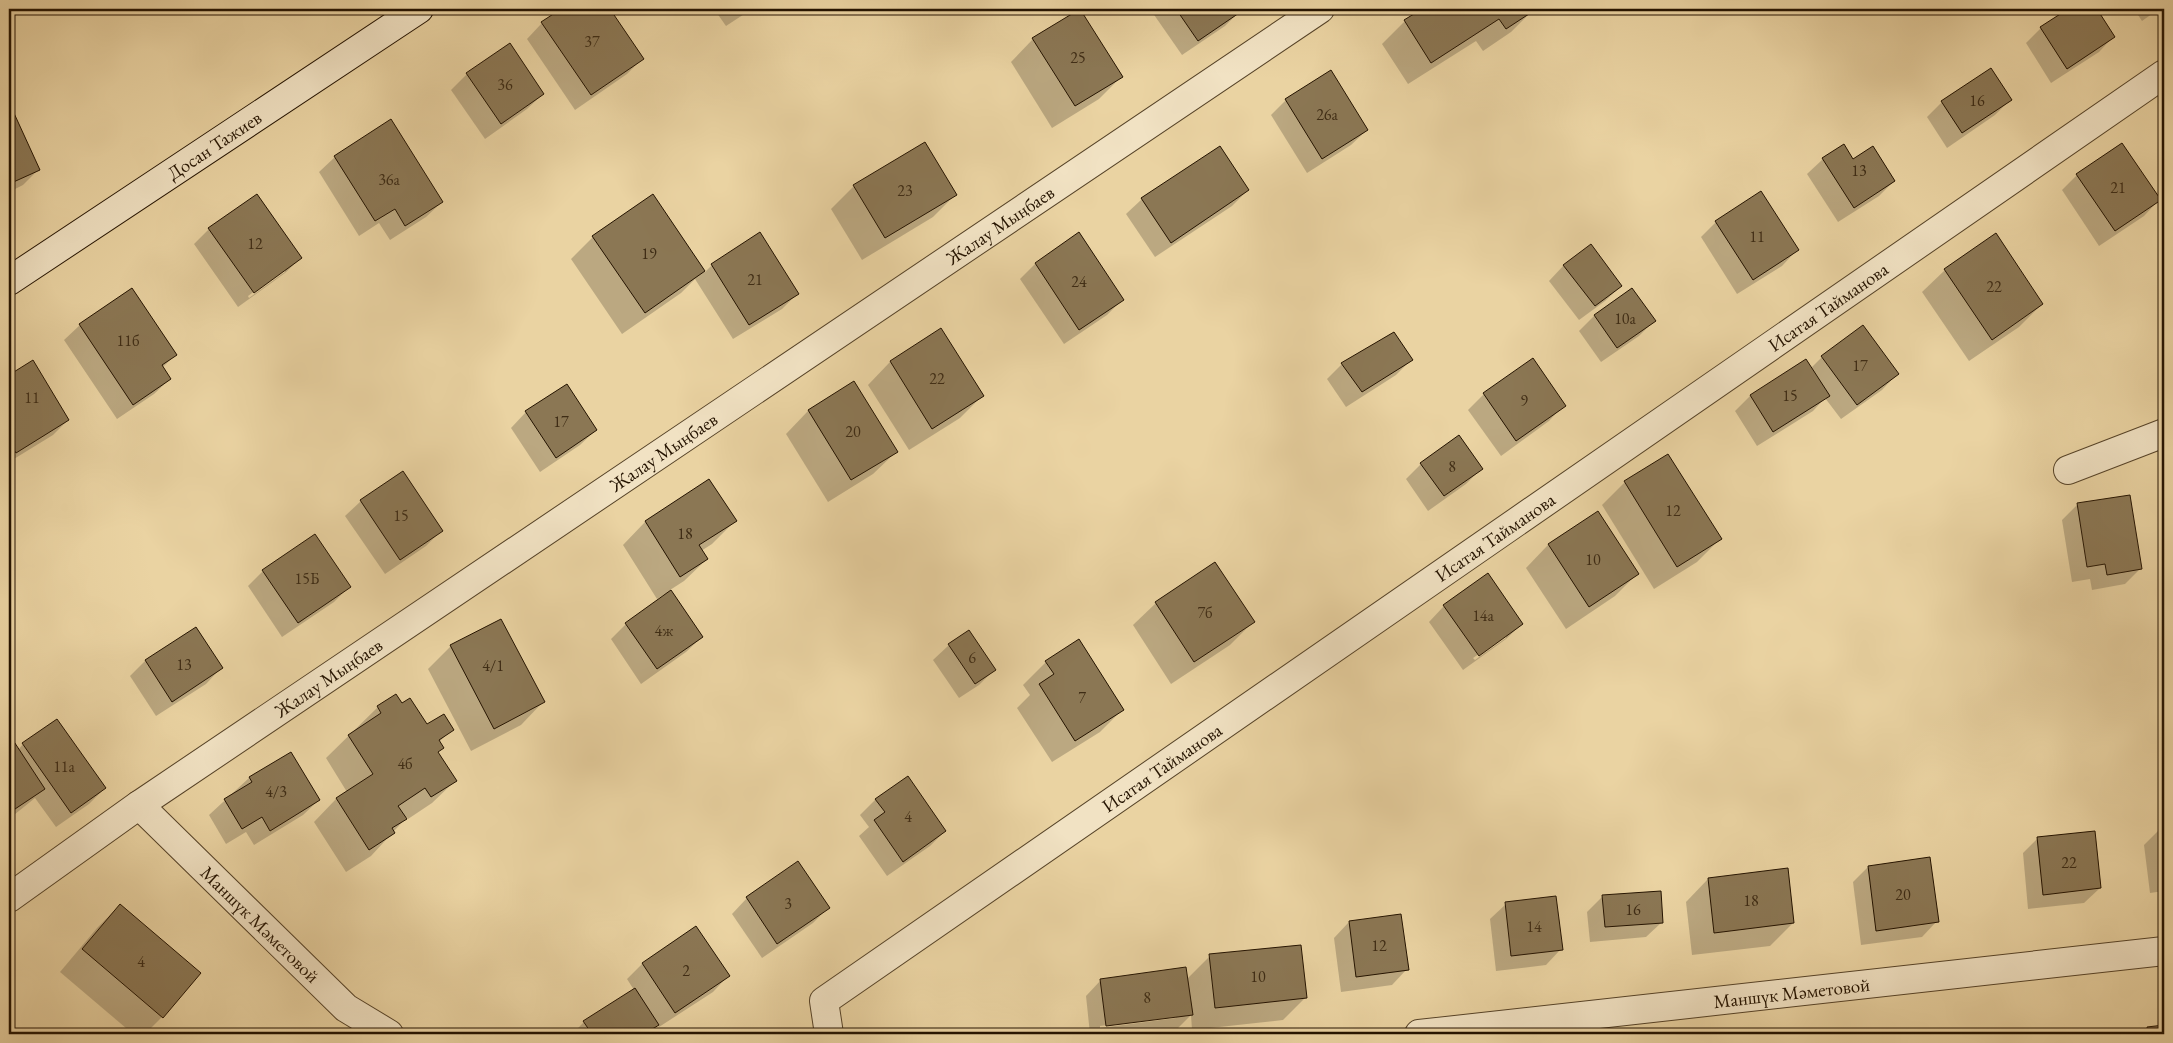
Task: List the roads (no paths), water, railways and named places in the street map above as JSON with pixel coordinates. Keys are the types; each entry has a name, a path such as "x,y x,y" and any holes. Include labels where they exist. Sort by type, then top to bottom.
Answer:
{"street":[{"name":"Досан Тажиев","path":"9,281 419,9"},
{"name":"Жалау Мыңбаев","path":"9,898 138,805 1320,9"},
{"name":"Исатая Тайманова","path":"829,1034 824,1001 2164,74"},
{"path":"2068,470 2164,433"},
{"name":"Маншүк Мәметовой","path":"138,805 346,1008 389,1034"},
{"name":"Маншүк Мәметовой","path":"1419,1034 2164,951"}]}
